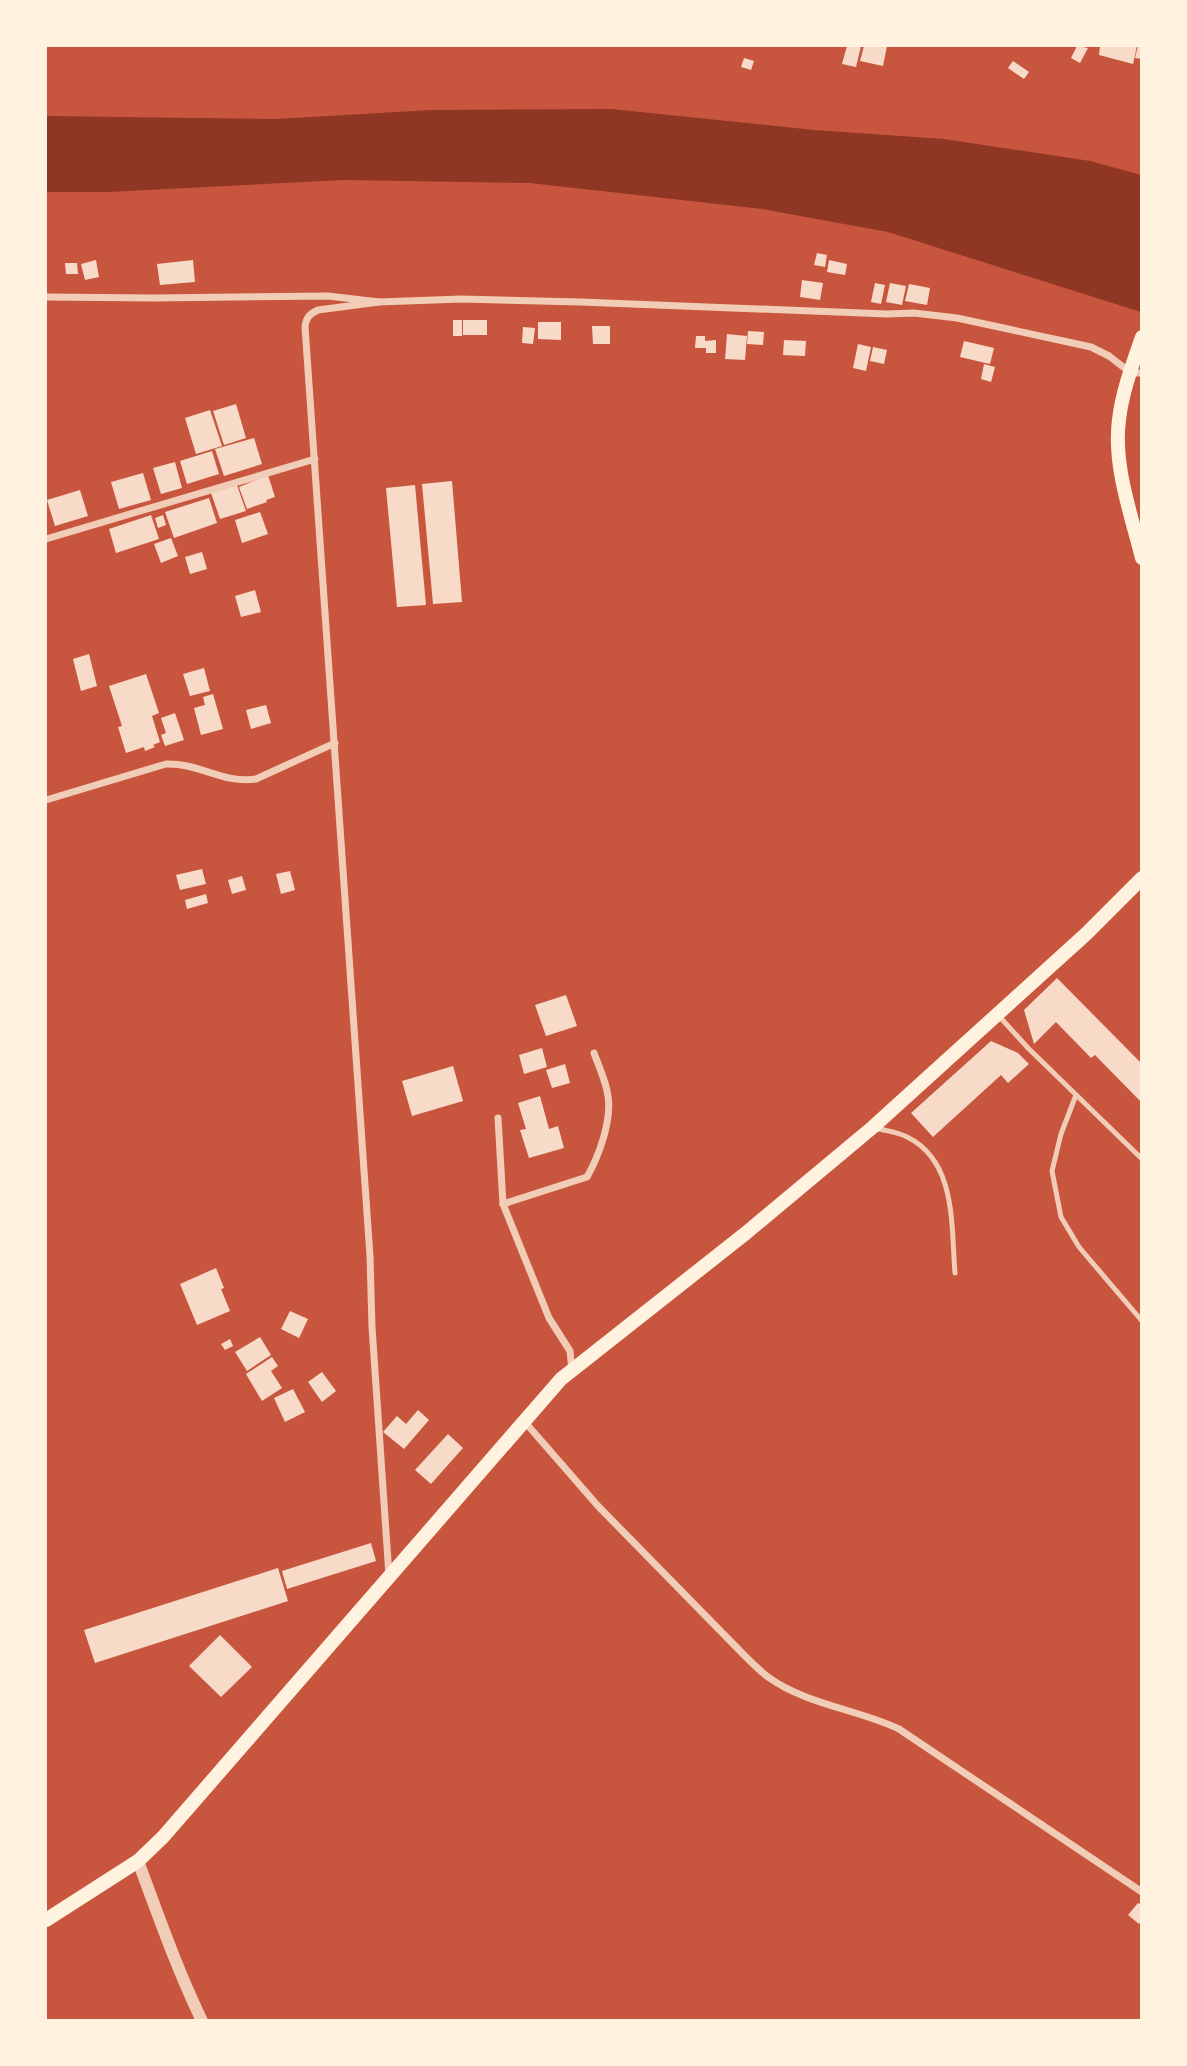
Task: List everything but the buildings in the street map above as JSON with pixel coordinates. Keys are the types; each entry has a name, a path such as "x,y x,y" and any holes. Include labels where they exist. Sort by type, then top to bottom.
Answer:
{"main road":[{"path":"1142,337 1136,352 1136,373 1119,419 1118,442 1121,469 1142,558"},
{"path":"46,1920 138,1861 193,1804 561,1379 746,1233 873,1127 1086,934 1142,878"}],"street":[{"path":"46,297 328,296 379,302"},
{"path":"389,1577 372,1327 370,1256 306,319 318,310 379,302 474,299 936,314 1091,347 1136,373"},
{"path":"46,539 315,459"},
{"path":"46,800 166,764 180,764 212,772 230,780 256,779 335,743"},
{"path":"503,1204 587,1177 594,1165 609,1107 608,1094 594,1053"},
{"path":"498,1118 503,1204 549,1318 570,1350 572,1372"},
{"path":"523,1420 598,1506 744,1656 768,1677 814,1700 879,1719 899,1729 1142,1892"},
{"path":"138,1861 175,1960 202,2021"}],"lane":[{"path":"997,1014 1028,1048 1142,1159"},
{"path":"1076,1095 1061,1134 1052,1171 1061,1217 1079,1247 1142,1321"},
{"path":"873,1127 908,1137 930,1154 942,1172 947,1190 955,1273"}],"shaded area":[{"path":"611,109 814,130 944,139 1090,161 1141,175 1141,312 888,232 762,209 530,183 343,180 108,192 46,192 46,116 276,119 431,110"}]}
